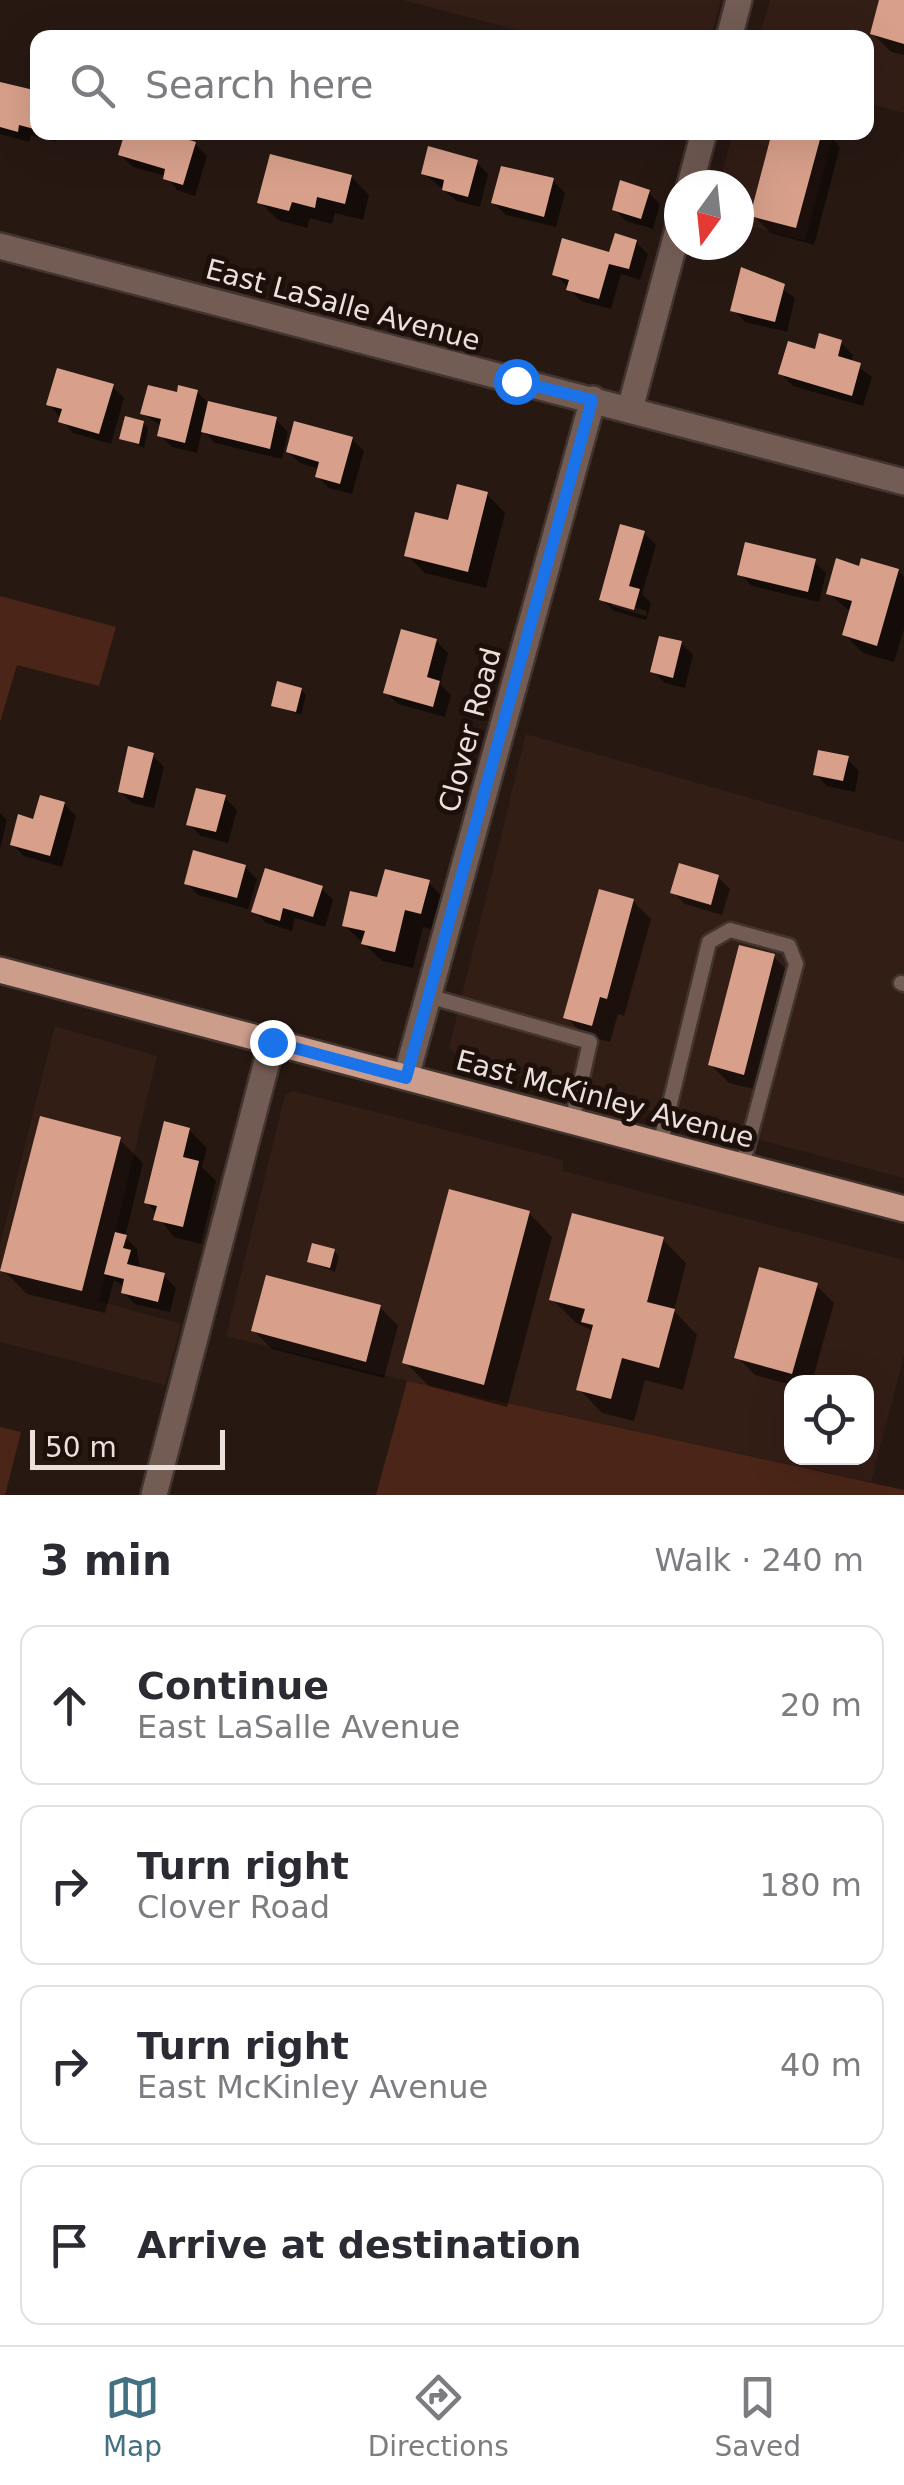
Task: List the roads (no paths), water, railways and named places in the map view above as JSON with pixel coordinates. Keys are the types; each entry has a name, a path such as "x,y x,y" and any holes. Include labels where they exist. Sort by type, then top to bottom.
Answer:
{"main road":[{"name":"East McKinley Avenue","path":"0,970 901,1205"}],"street":[{"path":"731,30 739,0"},
{"path":"694,170 702,140"},
{"name":"East LaSalle Avenue","path":"0,246 904,482"},
{"path":"630,409 670,260"},
{"name":"Clover Road","path":"406,1078 592,400"},
{"path":"154,1495 272,1042"}],"lane":[{"path":"660,1144 709,942 730,930 790,946 796,964 742,1166"},
{"path":"428,996 590,1042 572,1121"}]}
